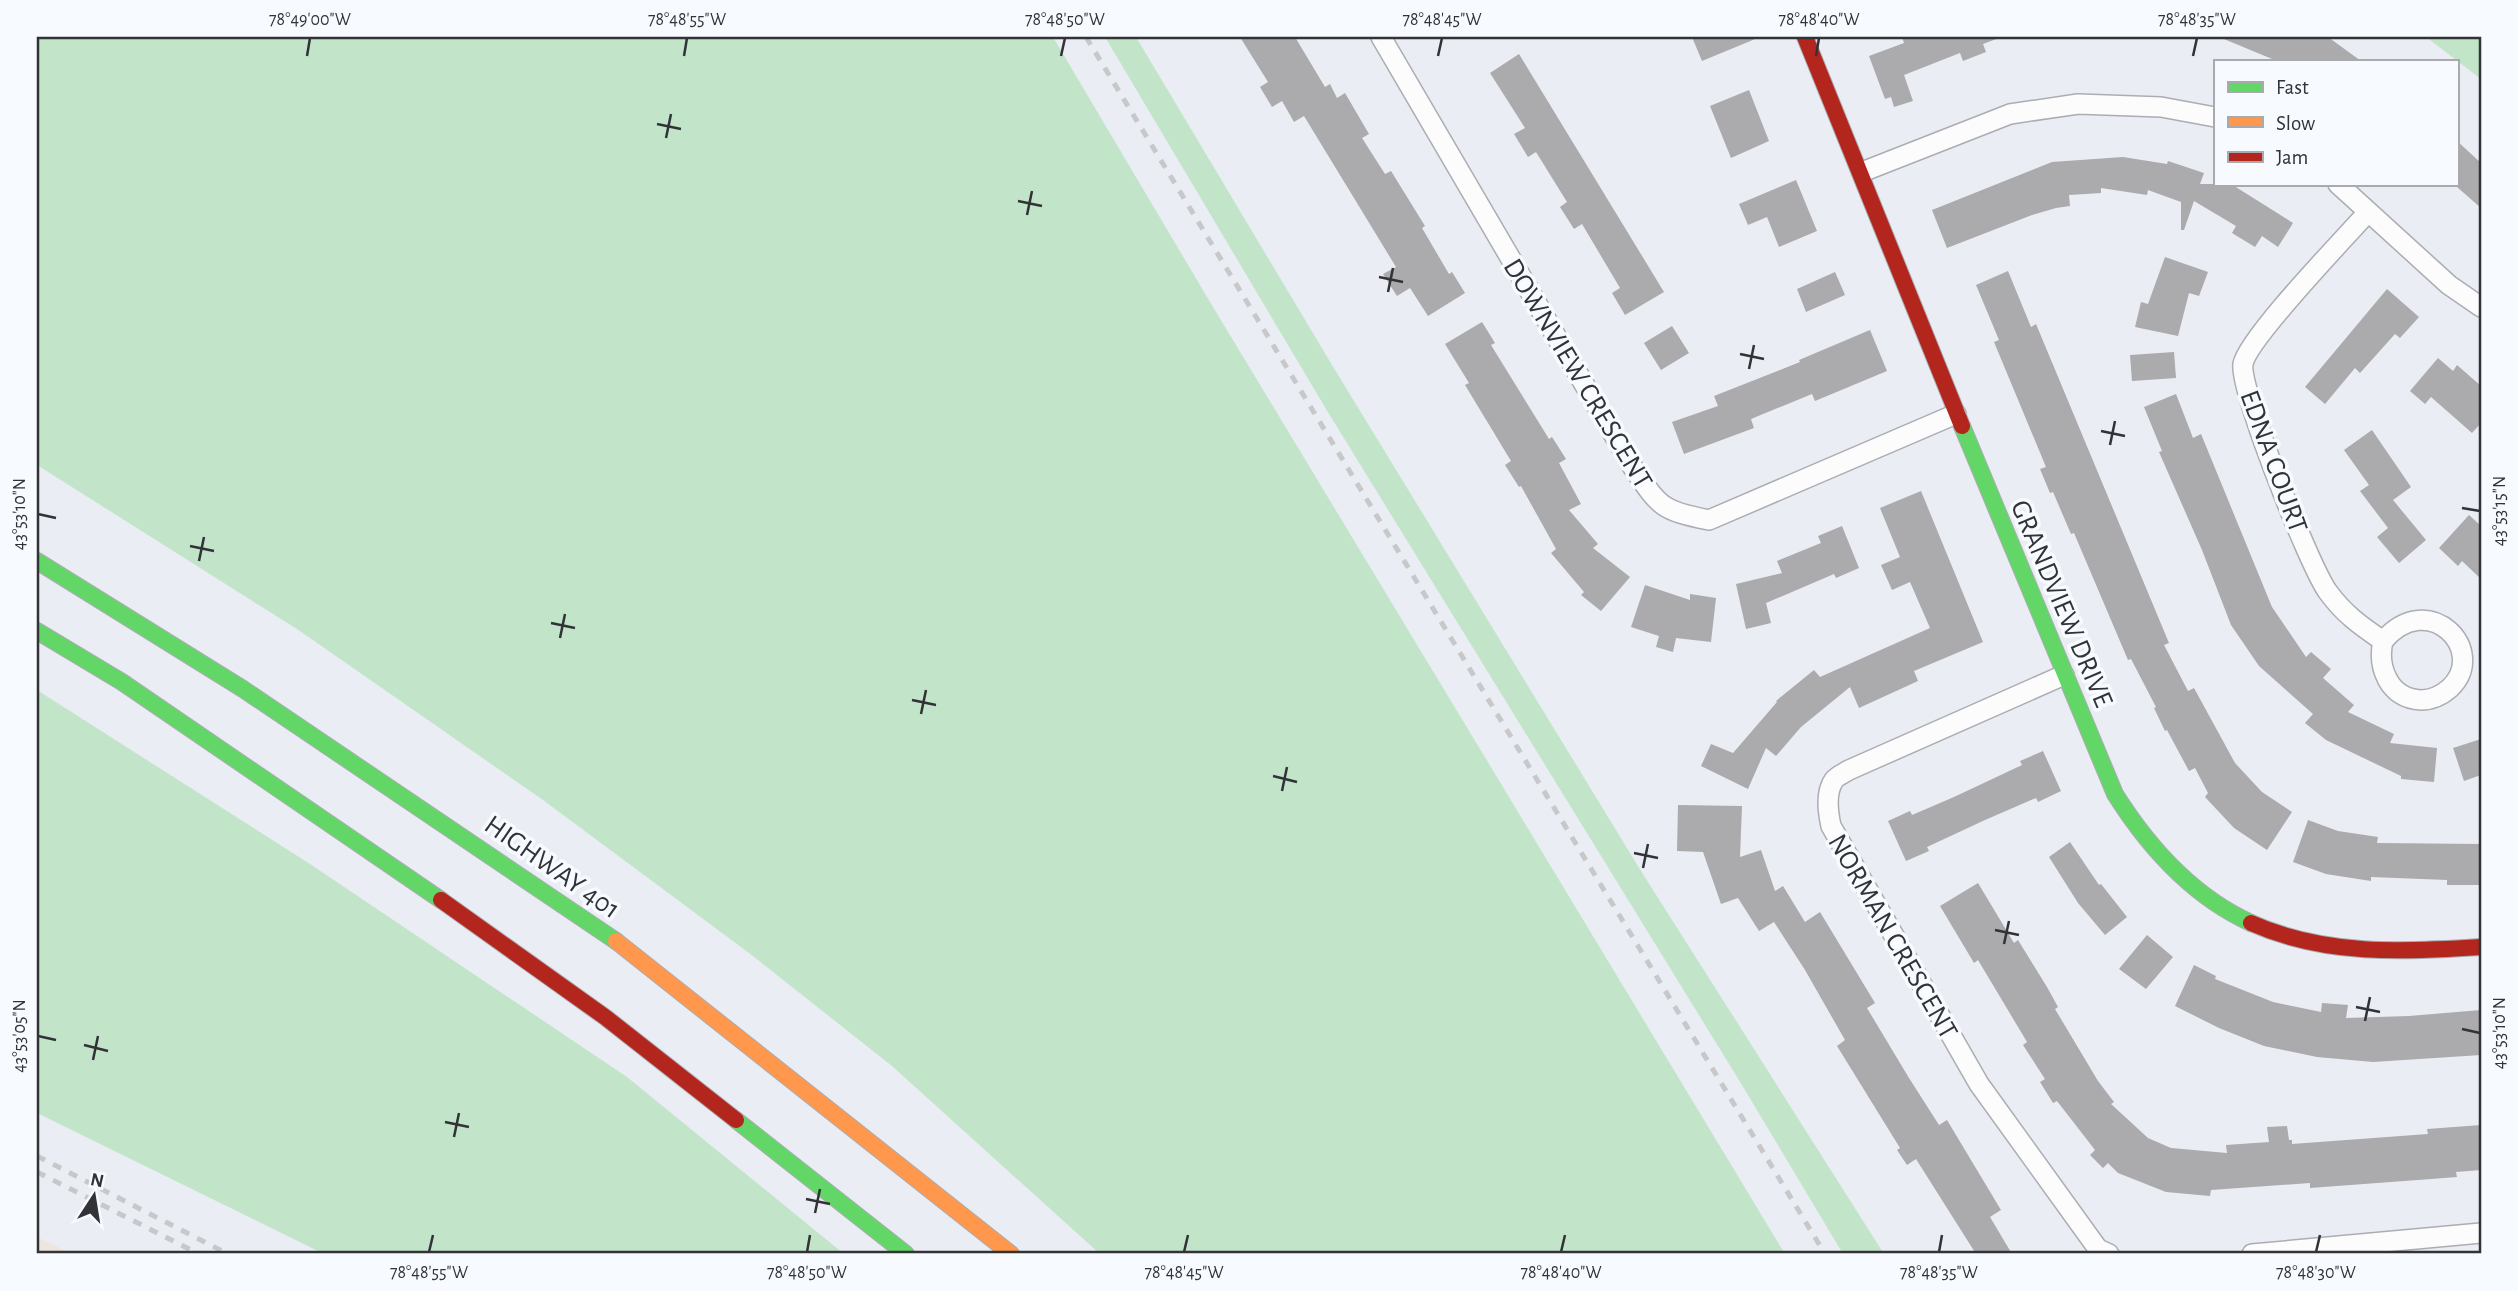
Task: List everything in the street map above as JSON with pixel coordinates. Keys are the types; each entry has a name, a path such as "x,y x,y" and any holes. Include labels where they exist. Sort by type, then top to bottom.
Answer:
{"main road":[{"name":"GRANDVIEW DRIVE","path":"1805,37 2064,675 2114,792 2140,833 2175,871 2203,895 2234,916 2269,932 2309,944 2354,952 2403,953 2481,947"},
{"name":"HIGHWAY 401","path":"37,561 254,697 602,930 1011,1254"},
{"path":"37,631 122,682 359,843 605,1017 906,1254"}],"street":[{"name":"DOWNVIEW CRESCENT","path":"1381,37 1632,466 1657,502 1676,513 1709,520 1956,414"},
{"path":"1862,172 2010,114 2078,104 2161,107 2214,117"},
{"path":"2340,186 2449,285 2481,307"},
{"name":"EDNA COURT","path":"2368,212 2256,338 2244,364 2249,400 2301,536 2326,589 2347,617 2383,641"},
{"path":"2416,620 2430,620 2443,625 2453,634 2460,646 2460,672 2454,684 2432,699 2406,697 2395,690 2387,680 2380,655 2383,641 2393,630 2416,620"},
{"name":"NORMAN CRESCENT","path":"2064,675 1849,770 1834,780 1828,797 1828,812 1830,826 1979,1084 2098,1249 2109,1254"},
{"path":"2252,1254 2481,1233"}],"shaded area":[{"path":"37,1237 72,1254 37,1254"}],"green space":[{"path":"37,37 1053,37 1785,1254 1100,1254 892,1066 749,953 543,800 297,629 37,465"},
{"path":"1105,37 1136,37 1332,365 1641,871 1884,1254 1843,1254 1326,409"},
{"path":"2426,37 2481,37 2481,79"},
{"path":"37,690 310,864 627,1077 844,1254 324,1254 37,1113"}],"building":[{"path":"1240,37 1295,37 1325,87 1330,84 1337,98 1345,93 1369,134 1362,138 1385,174 1391,171 1425,226 1422,228 1449,274 1452,272 1465,293 1428,316 1410,288 1397,296 1383,274 1396,267 1304,116 1294,122 1282,101 1272,107 1260,87 1268,82"},
{"path":"1692,37 1760,37 1702,61"},
{"path":"1902,37 1999,38 1983,44 1986,52 1963,61 1960,53 1904,75 1913,101 1894,107 1891,97 1885,99 1869,56 1904,43"},
{"path":"2219,37 2328,37 2360,60 2275,60"},
{"path":"1519,54 1664,292 1625,315 1612,293 1620,288 1582,224 1574,229 1560,207 1567,202 1536,152 1528,157 1514,134 1525,128 1490,73"},
{"path":"1749,90 1769,141 1731,158 1710,106"},
{"path":"2458,142 2481,163 2481,208 2457,187"},
{"path":"2123,157 2167,164 2168,161 2204,173 2200,184 2234,186 2293,223 2278,247 2262,236 2255,247 2232,233 2236,226 2194,201 2184,230 2181,230 2181,202 2148,190 2147,195 2101,188 2101,193 2069,195 2070,206 2032,215 1947,248 1932,210 2052,162"},
{"path":"1796,180 1817,231 1779,247 1767,217 1748,225 1739,204"},
{"path":"2165,257 2208,272 2199,296 2189,293 2178,336 2135,327 2141,302 2148,304"},
{"path":"2008,271 2031,327 2036,324 2169,643 2164,645 2188,691 2194,688 2235,763 2262,792 2292,812 2267,850 2234,828 2205,797 2208,793 2195,768 2189,771 2167,730 2165,731 2154,708 2156,707 2131,659 2128,660 2074,533 2071,534 2053,492 2050,493 2040,469 2046,467 1994,342 1999,340 1976,285"},
{"path":"1835,272 1845,295 1806,312 1797,289"},
{"path":"2387,289 2419,317 2400,338 2395,334 2360,373 2355,368 2325,404 2305,387"},
{"path":"1482,322 1495,343 1491,345 1549,439 1552,437 1566,459 1559,463 1581,504 1569,510 1598,544 1593,548 1630,577 1601,611 1581,595 1584,592 1551,553 1556,549 1521,486 1519,487 1505,465 1511,461 1465,385 1469,383 1445,344"},
{"path":"1672,326 1689,353 1661,370 1644,343"},
{"path":"1870,330 1887,371 1815,401 1812,394 1751,419 1754,428 1684,454 1672,422 1718,406 1714,396 1800,362 1799,360"},
{"path":"2174,352 2176,378 2132,381 2130,355"},
{"path":"2438,358 2453,371 2457,365 2481,386 2481,423 2472,433 2431,397 2425,404 2410,391"},
{"path":"2176,394 2193,438 2201,434 2272,607 2306,657 2311,652 2331,669 2323,678 2354,705 2348,712 2394,734 2390,743 2437,748 2434,782 2401,779 2401,776 2326,740 2305,723 2313,714 2259,666 2231,625 2159,452 2162,451 2144,407"},
{"path":"2372,430 2411,487 2393,500 2426,540 2399,563 2377,537 2388,528 2360,491 2369,485 2344,450"},
{"path":"1921,491 1983,642 1914,671 1918,681 1859,708 1850,687 1801,727 1776,756 1766,748 1748,789 1701,766 1711,744 1733,753 1776,701 1814,670 1820,677 1930,628 1910,582 1892,590 1881,565 1900,557 1880,508"},
{"path":"2469,515 2481,526 2481,579 2462,561 2458,566 2439,548"},
{"path":"1842,526 1859,568 1836,578 1834,574 1766,603 1771,623 1746,629 1736,584 1782,573 1777,561 1821,543 1818,536"},
{"path":"1645,585 1690,600 1690,594 1716,598 1711,642 1676,638 1673,652 1656,647 1659,636 1631,627"},
{"path":"2481,739 2481,775 2464,781 2453,748"},
{"path":"2043,751 2061,791 2038,802 2036,798 1985,820 1927,847 1929,851 1906,861 1888,821 1910,811 1912,815 1954,797 2022,765 2020,761"},
{"path":"1678,805 1742,806 1740,857 1761,850 1775,891 1783,886 1805,922 1820,912 1875,1003 1867,1008 1909,1078 1939,1125 1947,1120 2001,1210 1990,1217 2012,1254 1976,1254 1916,1159 1907,1165 1897,1150 1900,1148 1837,1046 1845,1040 1774,922 1759,931 1738,898 1721,904 1703,852 1677,851"},
{"path":"2308,820 2338,831 2378,837 2377,843 2481,844 2481,885 2447,885 2447,880 2371,877 2371,881 2326,874 2293,862"},
{"path":"2070,842 2099,885 2101,884 2127,917 2105,935 2078,903 2049,857"},
{"path":"1978,883 2014,943 2018,940 2047,987 2058,1007 2055,1009 2098,1081 2114,1102 2111,1104 2148,1138 2171,1148 2227,1153 2226,1145 2269,1142 2267,1127 2287,1126 2292,1144 2428,1134 2427,1129 2481,1125 2481,1170 2456,1172 2457,1177 2310,1188 2310,1183 2211,1190 2210,1196 2166,1192 2118,1173 2108,1163 2103,1168 2090,1155 2095,1150 2057,1101 2053,1103 2040,1082 2045,1079 2023,1045 2027,1042 1978,960 1974,963 1940,906"},
{"path":"2147,935 2173,957 2146,989 2119,969"},
{"path":"2194,965 2216,976 2215,979 2273,1002 2321,1012 2322,1003 2348,1005 2346,1018 2481,1010 2481,1055 2373,1062 2317,1057 2264,1046 2175,1006"}],"railway":[{"path":"1086,37 1825,1254"},
{"path":"37,1156 228,1254"},
{"path":"37,1172 199,1254"}],"traffic: fast":[{"path":"1962,426 2115,794 2142,833 2174,869 2210,899 2251,923"},
{"path":"37,561 243,689 616,941"},
{"path":"37,631 122,682 441,900"},
{"path":"736,1120 906,1254"}],"traffic: slow":[{"path":"616,941 1011,1254"}],"traffic: jam":[{"path":"1805,37 1962,426"},
{"path":"441,900 605,1017 736,1120"},
{"path":"2251,923 2279,934 2335,946 2393,950 2481,947"}]}
